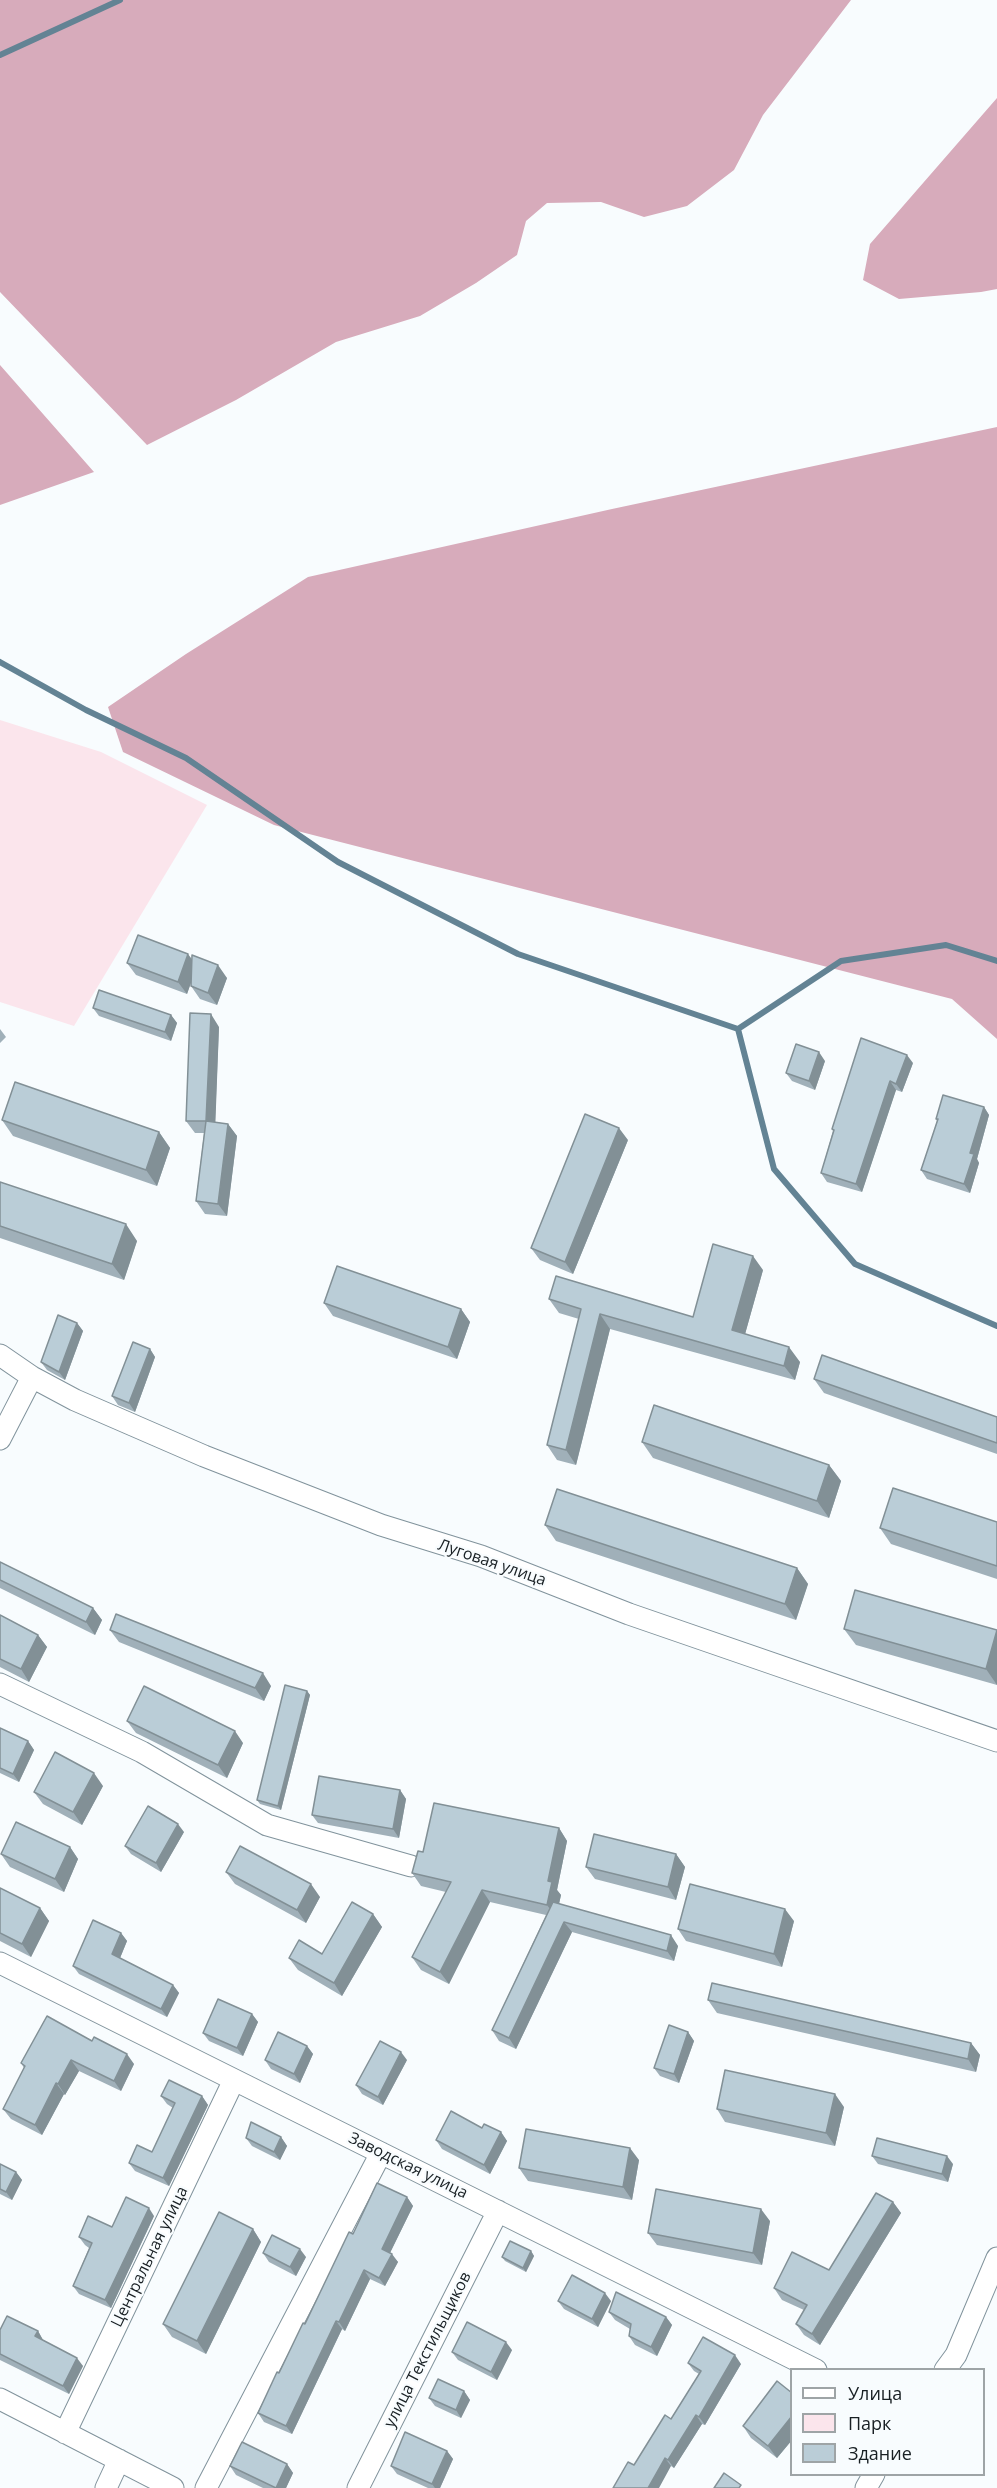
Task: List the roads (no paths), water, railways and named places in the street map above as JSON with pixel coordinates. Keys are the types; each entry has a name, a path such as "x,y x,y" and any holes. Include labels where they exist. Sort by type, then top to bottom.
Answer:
{"street":[{"name":"Луговая улица","path":"0,1355 32,1377 75,1400 204,1456 381,1525 481,1556 629,1614 997,1741"},
{"path":"0,1439 32,1377"},
{"path":"0,1684 142,1752 267,1825 411,1866"},
{"name":"Заводская улица","path":"0,1963 812,2368"},
{"name":"Центральная улица","path":"65,2433 234,2080"},
{"path":"206,2488 381,2153"},
{"name":"улица Текстильщиков","path":"358,2488 498,2211"},
{"path":"946,2368 956,2355 995,2269"},
{"path":"0,2399 173,2488"},
{"path":"106,2488 119,2460"}],"waterway":[{"path":"0,55 120,0"},
{"path":"0,662 86,710 186,758 338,862 518,954 738,1029"},
{"path":"738,1029 841,961 946,945 997,961"},
{"path":"738,1029 774,1169 855,1264 997,1326"}]}
